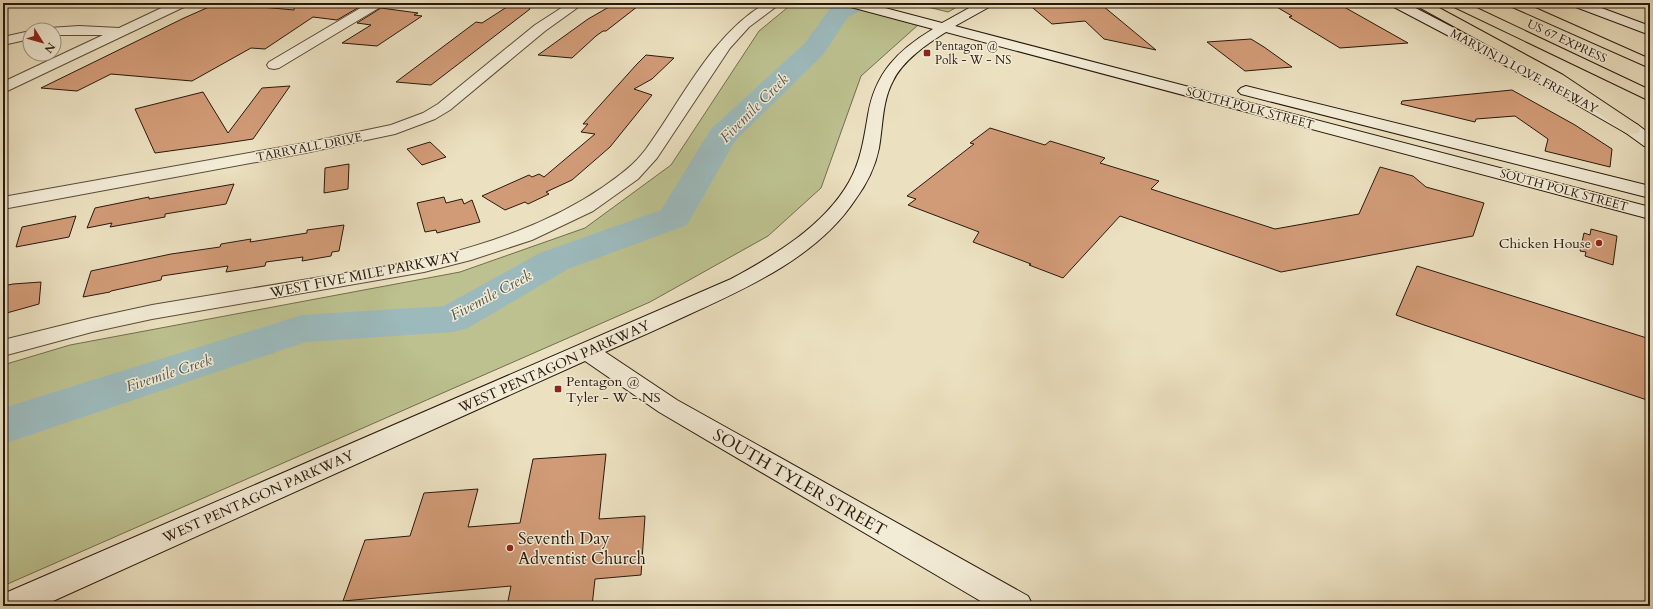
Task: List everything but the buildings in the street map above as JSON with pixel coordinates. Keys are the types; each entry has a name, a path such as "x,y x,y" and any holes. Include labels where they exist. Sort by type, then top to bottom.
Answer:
{"highway":[{"path":"1421,3 1558,78 1632,129"},
{"path":"1456,3 1517,30 1650,96"},
{"name":"US 67 EXPRESS","path":"1483,3 1595,54"},
{"path":"1514,3 1650,64"},
{"path":"1560,23 1650,56"}],"street":[{"path":"3,88 182,3"},
{"path":"274,65 378,3"},
{"name":"TARRYALL DRIVE","path":"3,203 312,147 395,129 429,116 444,107 540,28 578,3"},
{"name":"WEST FIVE MILE PARKWAY","path":"3,348 92,325 152,312 424,266 496,246 545,227 586,207 632,175 651,154 731,36 775,3"},
{"name":"SOUTH POLK STREET","path":"851,3 899,16 951,23"},
{"name":"SOUTH POLK STREET","path":"894,3 913,8 951,23 1139,72 1381,142 1644,211"},
{"name":"WEST PENTAGON PARKWAY","path":"9,606 740,284 774,264 804,242 845,201 860,179 868,160 880,94 891,71 910,51 951,23 987,3"},
{"name":"MARVIN D LOVE FREEWAY","path":"1396,3 1549,83 1632,129 1650,142"},
{"path":"1577,3 1650,31"},
{"path":"62,31 119,32"},
{"path":"3,41 22,37"},
{"name":"SOUTH POLK STREET","path":"1139,72 1187,77"},
{"name":"SOUTH POLK STREET","path":"1216,84 1644,190"},
{"path":"1381,142 1391,127"},
{"path":"1644,190 1644,211"},
{"name":"SOUTH TYLER STREET","path":"587,351 611,369 668,406 1017,606"}],"green space":[{"path":"793,3 816,3 852,13 855,8 918,25 861,76 821,188 768,236 650,302 3,586 3,365 70,345 460,272 585,228 671,165 759,31"},
{"path":"912,3 964,3 948,12"}],"waterway":[{"name":"Fivemile Creek","path":"3,427 302,329 453,319 554,261 674,217 722,136 814,49 839,12 859,3"}],"place":[{"name":"Pentagon @ Polk - W - NS","path":"927,53"},
{"name":"Chicken House","path":"1599,243"},
{"name":"Pentagon @ Tyler - W - NS","path":"558,389"},
{"name":"Seventh Day Adventist Church","path":"510,548"}]}
